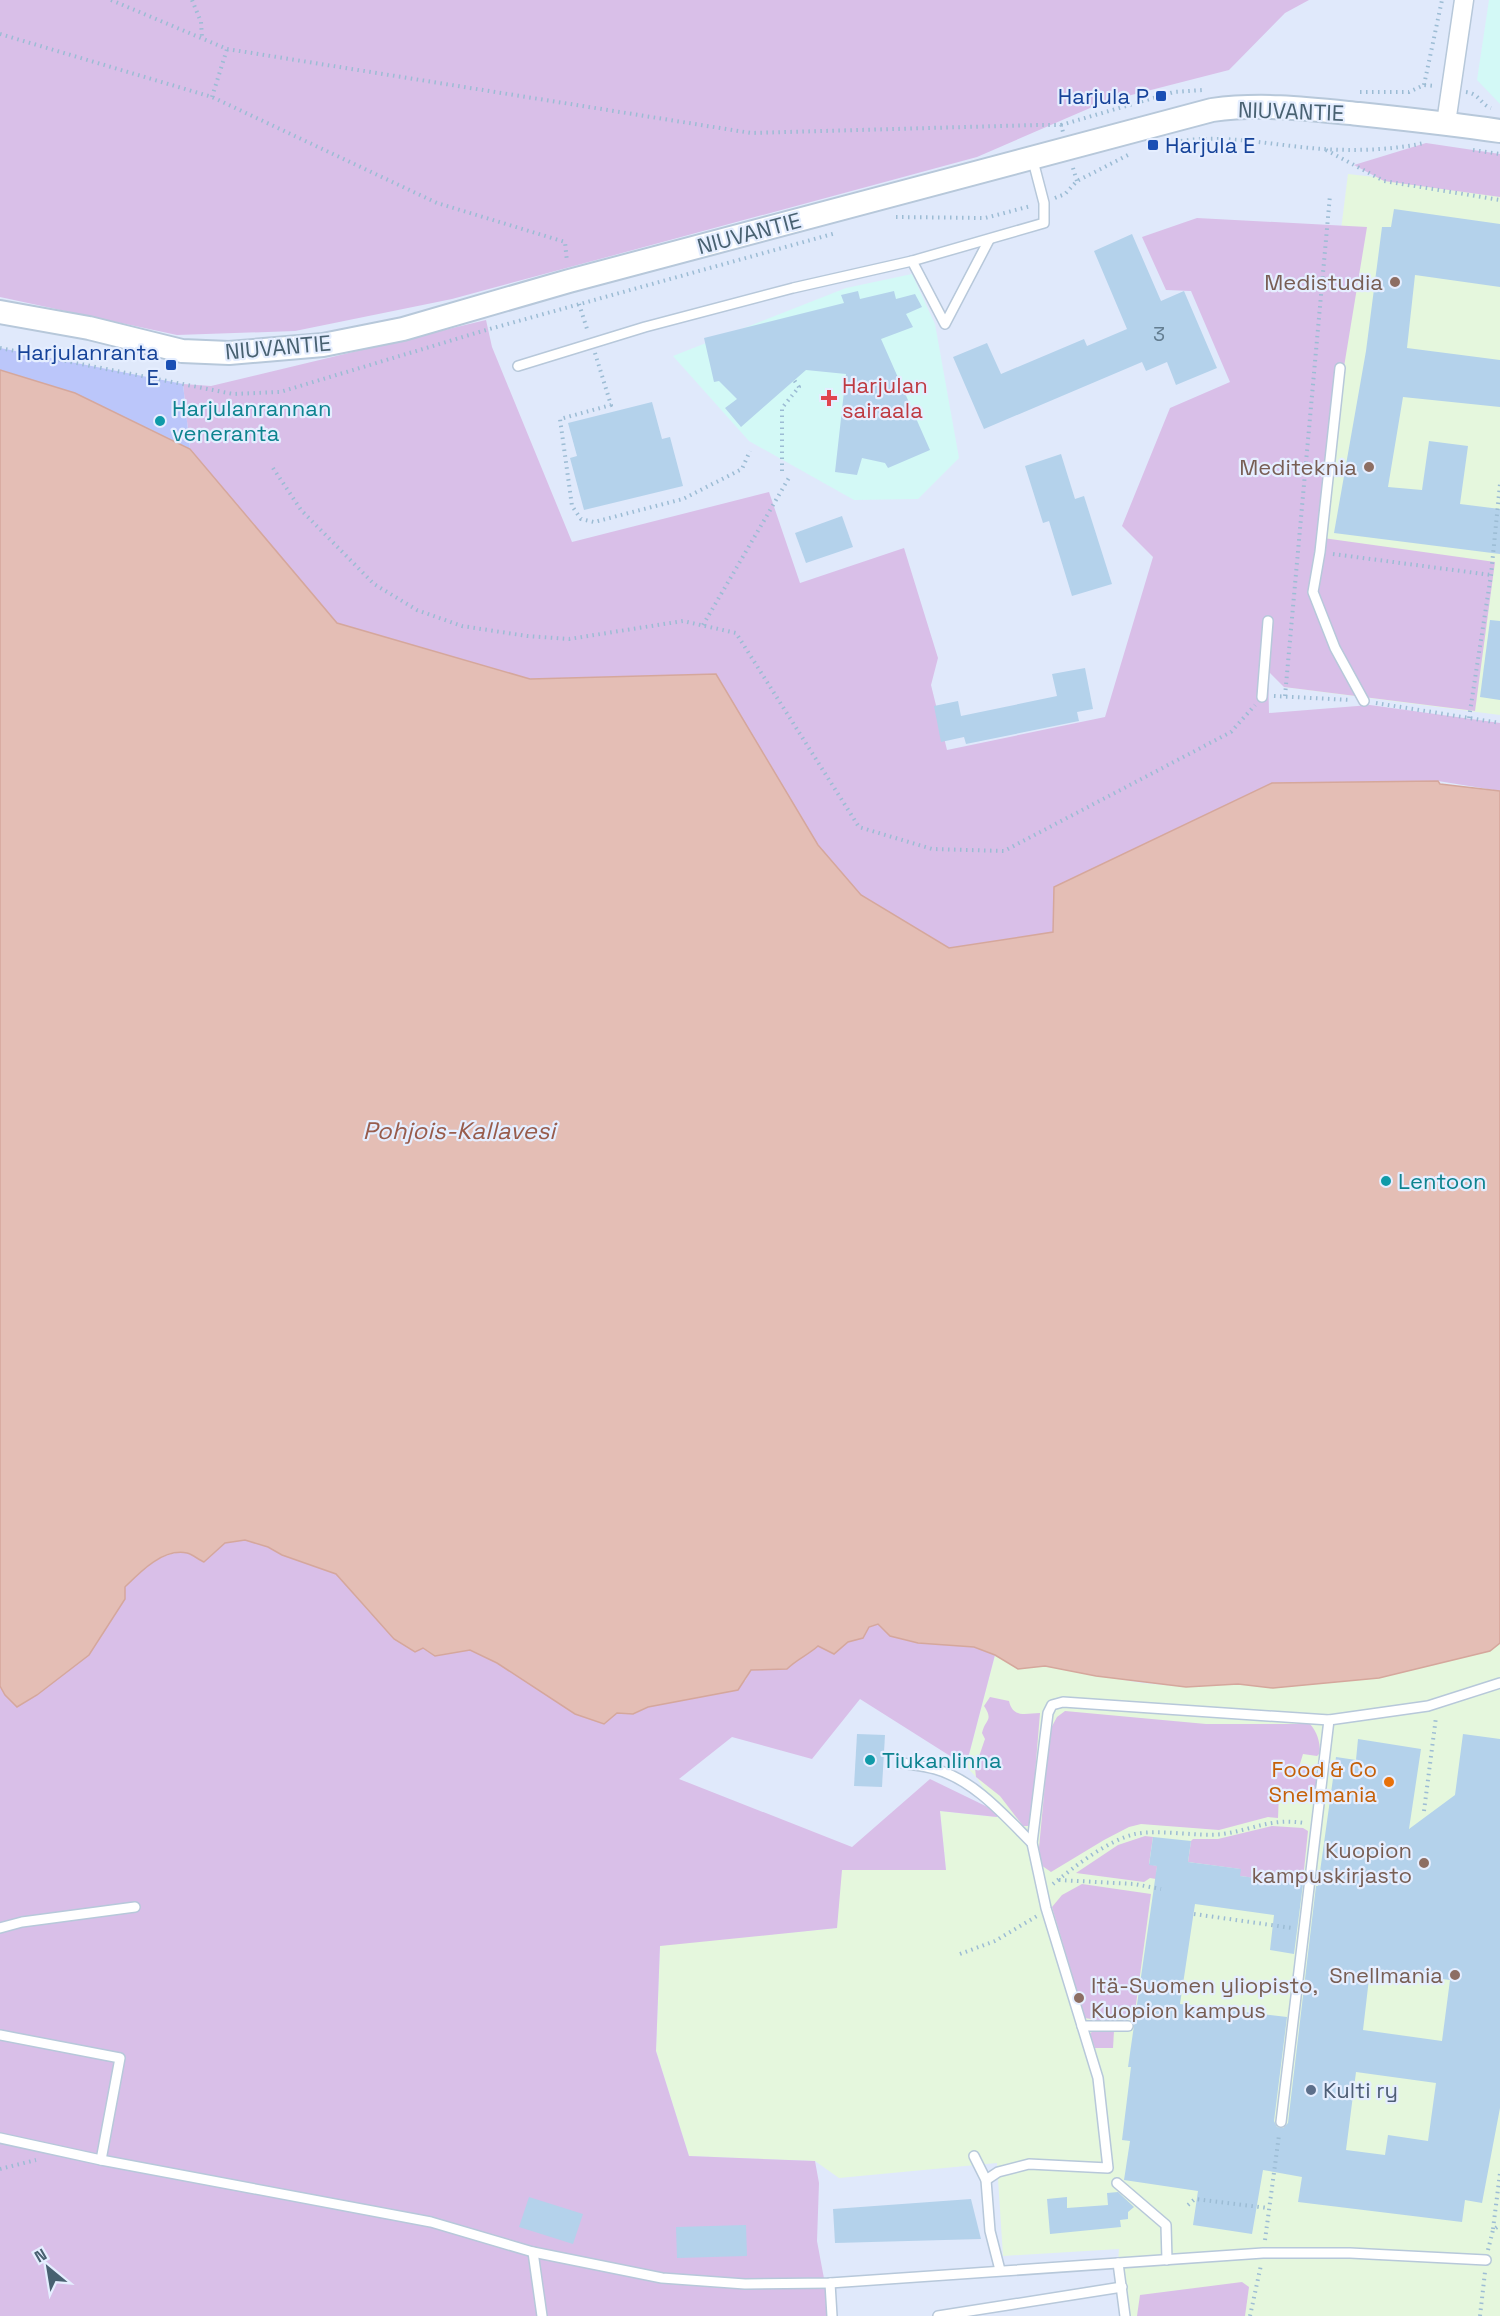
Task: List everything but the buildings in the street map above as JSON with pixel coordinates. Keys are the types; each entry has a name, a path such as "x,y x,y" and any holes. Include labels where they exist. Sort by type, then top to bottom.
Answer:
{"street":[{"path":"1446,123 1464,0"},
{"name":"NIUVANTIE","path":"0,312 89,328 182,351 258,351 323,345 403,329 569,281 1212,110 1240,106 1292,107 1500,131"}],"lane":[{"path":"518,366 645,327 793,288 912,261 1044,223 1044,203 1032,157"},
{"path":"912,261 945,324 989,240"},
{"path":"1340,368 1320,552 1313,592 1335,648 1364,701"},
{"path":"1262,697 1268,621"},
{"path":"986,2180 998,2172 1029,2164 1108,2168 1098,2078 1046,1911 1032,1843 1048,1713 1052,1705 1063,1702 1329,1720 1428,1706 1500,1683"},
{"path":"1281,2122 1329,1720"},
{"path":"902,1763 935,1769 963,1781 996,1806 1032,1843"},
{"path":"0,1928 22,1922 135,1907"},
{"path":"1082,2026 1128,2026"},
{"path":"0,2035 120,2058 101,2160"},
{"path":"0,2138 101,2160 430,2222 533,2252 662,2278 745,2284 830,2283 1263,2253 1350,2253 1486,2260"},
{"path":"974,2156 986,2180 990,2231 1000,2270"},
{"path":"1118,2183 1166,2225 1167,2260"},
{"path":"533,2252 542,2316"},
{"path":"1118,2263 1125,2316"},
{"path":"830,2283 832,2316"},
{"path":"938,2316 1122,2286"}],"path":[{"path":"111,0 227,49 751,133 1061,125 1077,182"},
{"path":"192,0 201,22 202,38"},
{"path":"1424,85 1442,0"},
{"path":"0,34 212,97 437,204 565,242 569,281"},
{"path":"212,97 227,49"},
{"path":"1174,142 1205,138 1325,149 1400,148 1426,142"},
{"path":"1325,149 1384,181 1500,200"},
{"path":"1468,149 1500,154"},
{"path":"887,219 898,216 985,218 1044,203 1065,194 1077,182 1138,150"},
{"path":"1285,696 1330,195"},
{"path":"0,348 233,394 280,392 486,330 841,232"},
{"path":"579,304 610,405 560,419 572,506 581,519 594,522 683,499 742,469 750,451"},
{"path":"782,471 782,408 799,387 794,380"},
{"path":"273,468 301,510 374,584 417,610 462,626 527,636 569,639 683,621 736,633 859,827 932,849 1004,851 1231,732 1262,697 1285,696 1364,701 1500,723"},
{"path":"703,625 790,476"},
{"path":"1469,718 1491,575 1500,484"},
{"path":"1320,552 1491,575"},
{"path":"1424,1811 1436,1715"},
{"path":"1042,1892 1107,1846 1136,1834 1223,1834 1264,1823 1291,1821 1316,1825"},
{"path":"1058,1880 1134,1884 1161,1889"},
{"path":"960,1954 995,1941 1046,1911"},
{"path":"1194,1914 1304,1930"},
{"path":"1250,2316 1263,2253 1281,2122"},
{"path":"1480,2316 1486,2260 1493,2230 1500,2173"},
{"path":"1188,2205 1195,2199 1268,2208"},
{"path":"1493,2230 1500,2225"}],"shaded area":[{"path":"0,0 1309,0 1285,13 1229,70 1104,102 977,157 452,299 295,331 177,335 0,297"},
{"path":"1489,0 1500,0 1500,104 1477,80"},
{"path":"1426,143 1500,154 1500,197 1384,181 1354,165"},
{"path":"1348,174 1500,191 1500,715 1284,687"},
{"path":"1197,218 1367,227 1316,537 1495,562 1475,711 1284,687 1268,671 1269,713 1370,705 1500,723 1500,791 1438,781 1272,783 1054,887 1054,932 949,948 861,895 818,845 716,674 530,679 337,623 190,449 183,384 211,386 486,320 492,347 572,542 769,492 800,583 904,548 938,658 931,685 947,750 1105,717 1153,557 1122,526 1170,408 1230,382 1191,291 1166,290 1142,237"},
{"name":"Harjulan sairaala","path":"912,274 935,324 959,458 918,499 854,500 749,441 673,356 846,288"},
{"path":"245,1540 336,1574 370,1613 435,1656 470,1650 617,1713 633,1714 648,1707 745,1681 751,1670 787,1669 818,1645 834,1654 848,1642 863,1638 869,1627 878,1624 891,1636 918,1643 974,1647 995,1655 966,1766 860,1699 812,1759 732,1737 679,1779 852,1847 930,1779 1000,1813 997,1817 940,1811 946,1870 842,1870 837,1928 660,1946 656,2051 689,2156 815,2161 819,2183 817,2241 831,2316 0,2316 0,1686 17,1707 37,1695 89,1655 125,1599 125,1587 161,1558 178,1553 189,1554 204,1562 225,1543"},
{"name":"Itä-Suomen yliopisto, Kuopion kampus","path":"1500,1643 1500,2316 1125,2316 1118,2263 1119,2249 1003,2256 997,2163 839,2178 815,2161 689,2156 656,2051 660,1945 837,1928 839,1866 946,1870 940,1811 996,1817 1000,1813 966,1766 995,1655 1018,1669 1045,1666 1141,1683 1187,1687 1238,1684 1273,1688 1490,1651"},
{"path":"990,1697 1009,1701 1017,1713 1040,1713 1031,1823 1028,1826 1023,1826 1000,1796 976,1777 975,1768 985,1739 982,1733 983,1728 989,1717 984,1706"},
{"path":"1065,1711 1206,1724 1310,1724 1318,1737 1320,1753 1317,1756 1303,1754 1299,1767 1314,1767 1317,1773 1315,1796 1279,1793 1278,1818 1268,1817 1219,1830 1141,1824 1129,1827 1051,1872 1041,1865 1039,1848 1050,1730 1057,1717"},
{"path":"1272,1826 1303,1828 1308,1831 1302,1889 1299,1884 1240,1876 1240,1869 1188,1862 1193,1839 1218,1839"},
{"path":"1145,1836 1153,1837 1149,1864 1157,1866 1156,1879 1150,1878 1144,1882 1076,1873 1118,1845"},
{"path":"1082,1884 1151,1894 1134,2019 1119,2018 1115,2023 1085,2018 1052,1907 1062,1895"},
{"path":"1094,2029 1114,2031 1113,2048 1095,2048 1090,2034"},
{"path":"1242,2282 1249,2287 1245,2316 1137,2316 1140,2295"}],"sand":[{"name":"Harjulanrannan veneranta","path":"0,348 183,384 190,449 75,393 0,370"}],"water":[{"name":"Pohjois-Kallavesi","path":"0,370 75,393 190,449 337,623 530,679 716,674 818,845 861,895 949,948 1053,932 1054,887 1272,783 1438,781 1440,784 1500,791 1500,1643 1490,1651 1379,1678 1273,1688 1238,1684 1186,1687 1096,1676 1045,1666 1018,1669 995,1655 974,1647 918,1643 890,1636 878,1624 869,1627 863,1638 848,1642 834,1654 818,1646 787,1669 751,1670 738,1690 648,1707 633,1714 617,1713 604,1724 575,1714 497,1663 470,1650 435,1656 423,1648 415,1652 394,1639 336,1574 245,1540 225,1543 204,1562 189,1554 178,1552 153,1562 125,1587 125,1599 89,1655 37,1695 17,1707 0,1686"}],"place":[{"name":"Harjula P","path":"1161,96"},
{"name":"Harjula E","path":"1153,145"},
{"name":"Medistudia","path":"1395,282"},
{"name":"Harjulanranta E","path":"171,365"},
{"name":"Harjulan sairaala","path":"829,398"},
{"name":"Harjulanrannan veneranta","path":"160,421"},
{"name":"Mediteknia","path":"1369,467"},
{"name":"Lentoon","path":"1386,1181"},
{"name":"Tiukanlinna","path":"870,1760"},
{"name":"Food & Co Snelmania","path":"1389,1782"},
{"name":"Kuopion kampuskirjasto","path":"1424,1863"},
{"name":"Snellmania","path":"1455,1975"},
{"name":"Itä-Suomen yliopisto, Kuopion kampus","path":"1079,1998"},
{"name":"Kulti ry","path":"1311,2090"}]}
